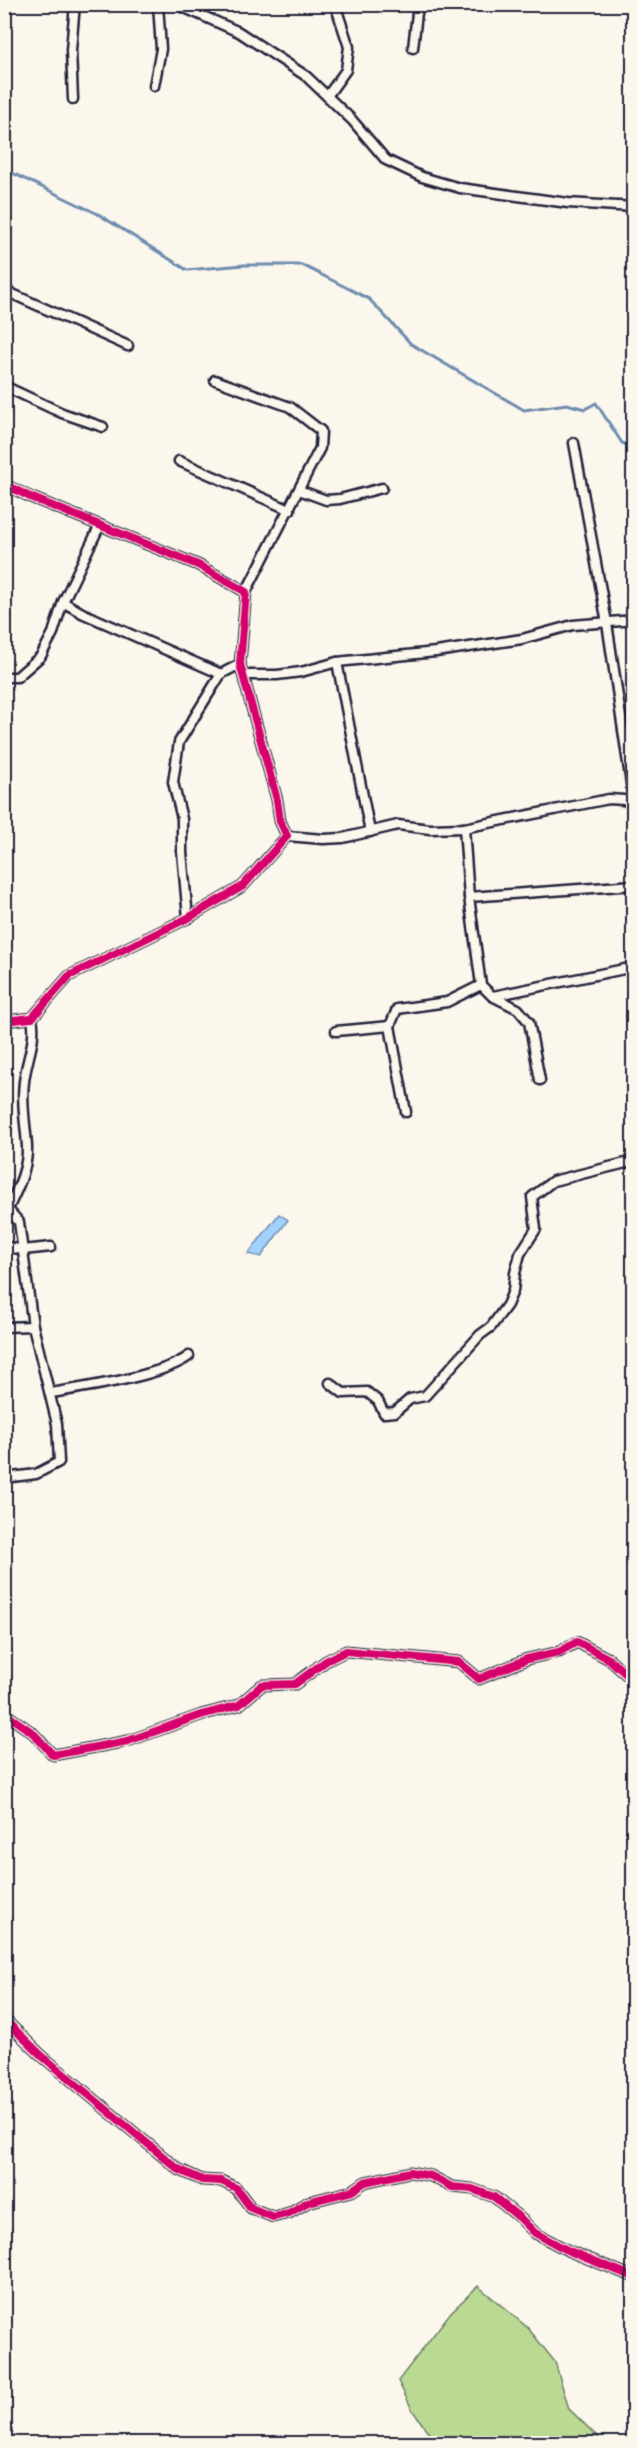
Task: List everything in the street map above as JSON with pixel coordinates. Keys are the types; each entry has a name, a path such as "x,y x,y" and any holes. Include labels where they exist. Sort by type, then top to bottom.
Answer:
{"street":[{"path":"73,99 71,50 75,4"},
{"path":"154,86 161,49 158,4"},
{"path":"176,4 239,32 306,76 352,120 386,160 422,177 460,188 557,202 633,207"},
{"path":"328,95 346,70 349,47 335,4"},
{"path":"413,48 418,4"},
{"path":"6,294 128,346"},
{"path":"215,380 290,407 321,431 320,448 246,592 240,664 277,800 280,821 287,836"},
{"path":"4,386 62,412 103,427"},
{"path":"574,444 607,623 633,805"},
{"path":"179,460 290,510"},
{"path":"4,484 30,497 198,565 246,592"},
{"path":"299,490 327,500 382,488"},
{"path":"4,677 17,676 41,657 53,633 63,602 100,525"},
{"path":"63,602 82,613 221,674"},
{"path":"244,675 301,672 337,662 436,652 522,639 573,625 633,620"},
{"path":"337,662 370,832"},
{"path":"188,918 182,852 182,819 173,783 179,741 221,674 240,664"},
{"path":"287,836 323,840 343,838 398,825 430,829 464,828 609,799 624,800 633,805"},
{"path":"464,828 469,897 481,985 492,996 518,1009 529,1022 540,1080"},
{"path":"4,1021 32,1018 69,976 188,918 243,886 287,836"},
{"path":"469,897 633,885"},
{"path":"492,996 633,967"},
{"path":"406,1112 390,1026 397,1009 447,1002 481,985"},
{"path":"4,1478 36,1474 59,1462 57,1424 33,1326 19,1222 6,1207 22,1179 27,1149 22,1093 24,1074 35,1031 32,1018"},
{"path":"336,1031 390,1026"},
{"path":"330,1383 343,1393 367,1392 378,1401 384,1413 395,1412 410,1399 424,1396 480,1335 491,1327 507,1305 513,1291 520,1254 536,1229 532,1197 553,1180 633,1161"},
{"path":"4,1246 23,1250 51,1247"},
{"path":"4,1327 33,1326"},
{"path":"51,1393 142,1374 182,1362 189,1356"},
{"path":"4,1716 7,1715 33,1733 53,1755 128,1741 201,1715 238,1705 256,1693 262,1685 295,1684 326,1660 346,1651 459,1662 479,1678 527,1659 559,1652 577,1642 609,1659 633,1682"},
{"path":"4,2019 42,2056 178,2169 202,2180 221,2181 236,2188 250,2208 273,2217 289,2213 308,2202 352,2191 365,2182 410,2172 431,2176 452,2187 472,2189 494,2197 520,2218 535,2234 569,2251 633,2277"}],"green space":[{"path":"478,2286 528,2328 555,2362 569,2409 604,2443 436,2443 413,2411 398,2381 451,2312"}],"water":[{"path":"279,1214 288,1220 261,1257 248,1254"}],"waterway":[{"path":"4,169 98,214 187,270 244,265 302,265 369,299 411,344 524,410 567,404 585,409 596,403 622,443 634,447"}],"cycle path":[{"path":"4,484 30,497 198,565 246,592 240,664 277,800 280,821 287,836 243,886 188,918 69,976 32,1018 4,1021"},
{"path":"4,1716 7,1715 33,1733 53,1755 128,1741 201,1715 239,1705 262,1685 295,1684 326,1661 346,1651 459,1662 479,1679 527,1659 559,1652 577,1642 609,1659 634,1681"},
{"path":"4,2019 42,2056 178,2169 202,2180 221,2181 236,2188 251,2208 273,2217 289,2213 308,2202 352,2191 365,2182 410,2172 431,2176 452,2187 472,2189 494,2197 535,2233 569,2251 634,2277"}]}
